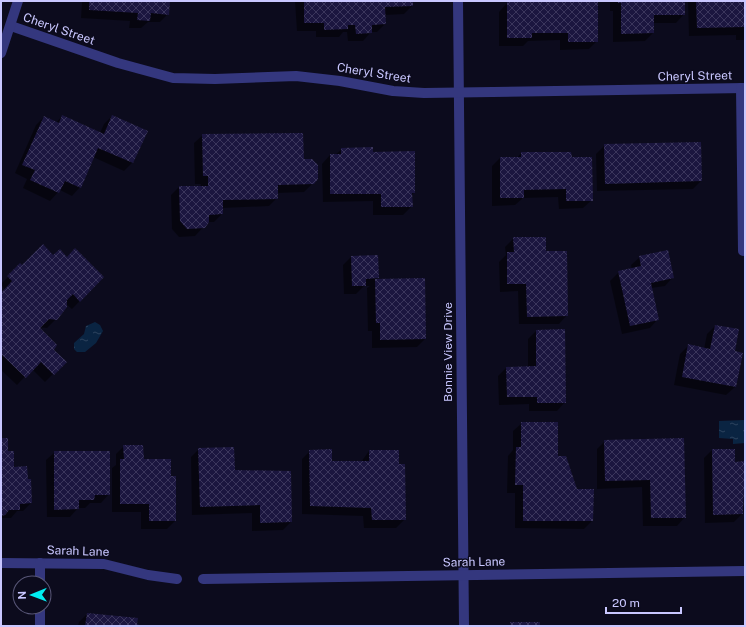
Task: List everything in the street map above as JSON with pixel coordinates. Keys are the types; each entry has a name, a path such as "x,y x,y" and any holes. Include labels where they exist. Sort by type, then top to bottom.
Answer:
{"street":[{"path":"1,53 18,1"},
{"name":"Bonnie View Drive","path":"458,1 462,575 464,626"},
{"name":"Cheryl Street","path":"11,26 118,63 173,78 215,79 296,76 340,81 393,91 458,93 743,88 743,251"},
{"name":"Sarah Lane","path":"1,563 104,564 148,575 177,579"},
{"path":"40,563 40,575"},
{"name":"Sarah Lane","path":"203,579 745,571"},
{"path":"40,615 40,626"}],"water":[{"path":"95,322 100,325 103,331 96,343 85,352 77,352 74,349 74,343 84,334 86,326"},
{"path":"745,420 745,443 733,444 733,439 719,438 719,421"}],"building":[{"path":"89,1 170,1 169,15 151,13 150,21 137,20 138,13 89,10"},
{"path":"304,1 413,1 413,6 385,7 386,24 372,25 372,33 356,34 355,25 348,25 348,29 324,30 324,23 304,23"},
{"path":"598,1 598,42 568,42 568,33 532,33 532,38 507,38 507,2"},
{"path":"618,1 685,1 685,15 654,15 654,33 621,34 621,3 618,3"},
{"path":"696,1 745,1 745,27 697,28"},
{"path":"62,115 104,134 112,115 148,131 133,163 98,148 81,188 65,181 59,193 30,180 35,170 22,165 44,116 59,123"},
{"path":"303,133 304,159 312,159 318,165 318,179 314,184 278,185 278,199 223,200 223,214 209,215 209,222 205,228 187,229 180,221 179,186 208,186 208,176 203,176 202,134"},
{"path":"701,142 702,181 605,184 604,144"},
{"path":"373,147 373,152 415,151 415,193 412,193 413,207 381,207 381,194 330,194 330,154 341,154 341,148"},
{"path":"521,152 571,152 572,157 592,157 593,201 566,201 566,189 524,190 524,198 500,198 500,157 521,157"},
{"path":"513,237 546,237 546,251 567,251 568,316 527,317 526,284 507,284 507,252 514,252"},
{"path":"43,244 53,255 60,249 67,257 75,248 104,277 80,302 73,294 67,300 67,307 57,320 49,319 40,328 57,345 54,350 67,362 54,375 41,362 26,378 1,354 1,293 12,281 7,276 20,263 22,265"},
{"path":"668,250 674,278 651,283 659,320 630,326 618,271 641,266 639,256"},
{"path":"378,255 379,278 366,279 366,286 352,286 351,256"},
{"path":"425,278 426,339 380,340 380,323 376,323 375,279"},
{"path":"715,325 739,329 735,351 743,353 736,387 682,377 688,344 710,349"},
{"path":"565,329 566,403 537,403 537,397 507,397 506,367 536,366 536,330"},
{"path":"521,422 558,422 558,456 566,456 577,489 594,489 593,521 523,521 523,485 515,485 516,447 521,447"},
{"path":"1,438 8,438 8,451 14,451 14,467 27,466 28,479 31,479 32,503 20,504 20,510 9,510 5,515 1,516"},
{"path":"684,438 686,518 651,518 650,480 605,481 604,440"},
{"path":"123,445 143,445 144,459 171,459 171,476 176,476 176,521 149,521 149,504 120,504 120,459 124,459"},
{"path":"234,447 235,470 291,471 292,522 260,523 260,505 200,507 198,448"},
{"path":"332,449 332,461 369,461 369,450 399,450 399,464 405,464 406,520 372,520 371,508 310,506 309,450"},
{"path":"712,449 735,449 735,462 745,461 743,514 713,515"},
{"path":"54,451 110,451 110,495 95,495 94,500 79,500 79,509 54,510"},
{"path":"87,613 138,618 137,624 142,626 85,626"},
{"path":"510,622 540,622 540,626 511,626"}]}
